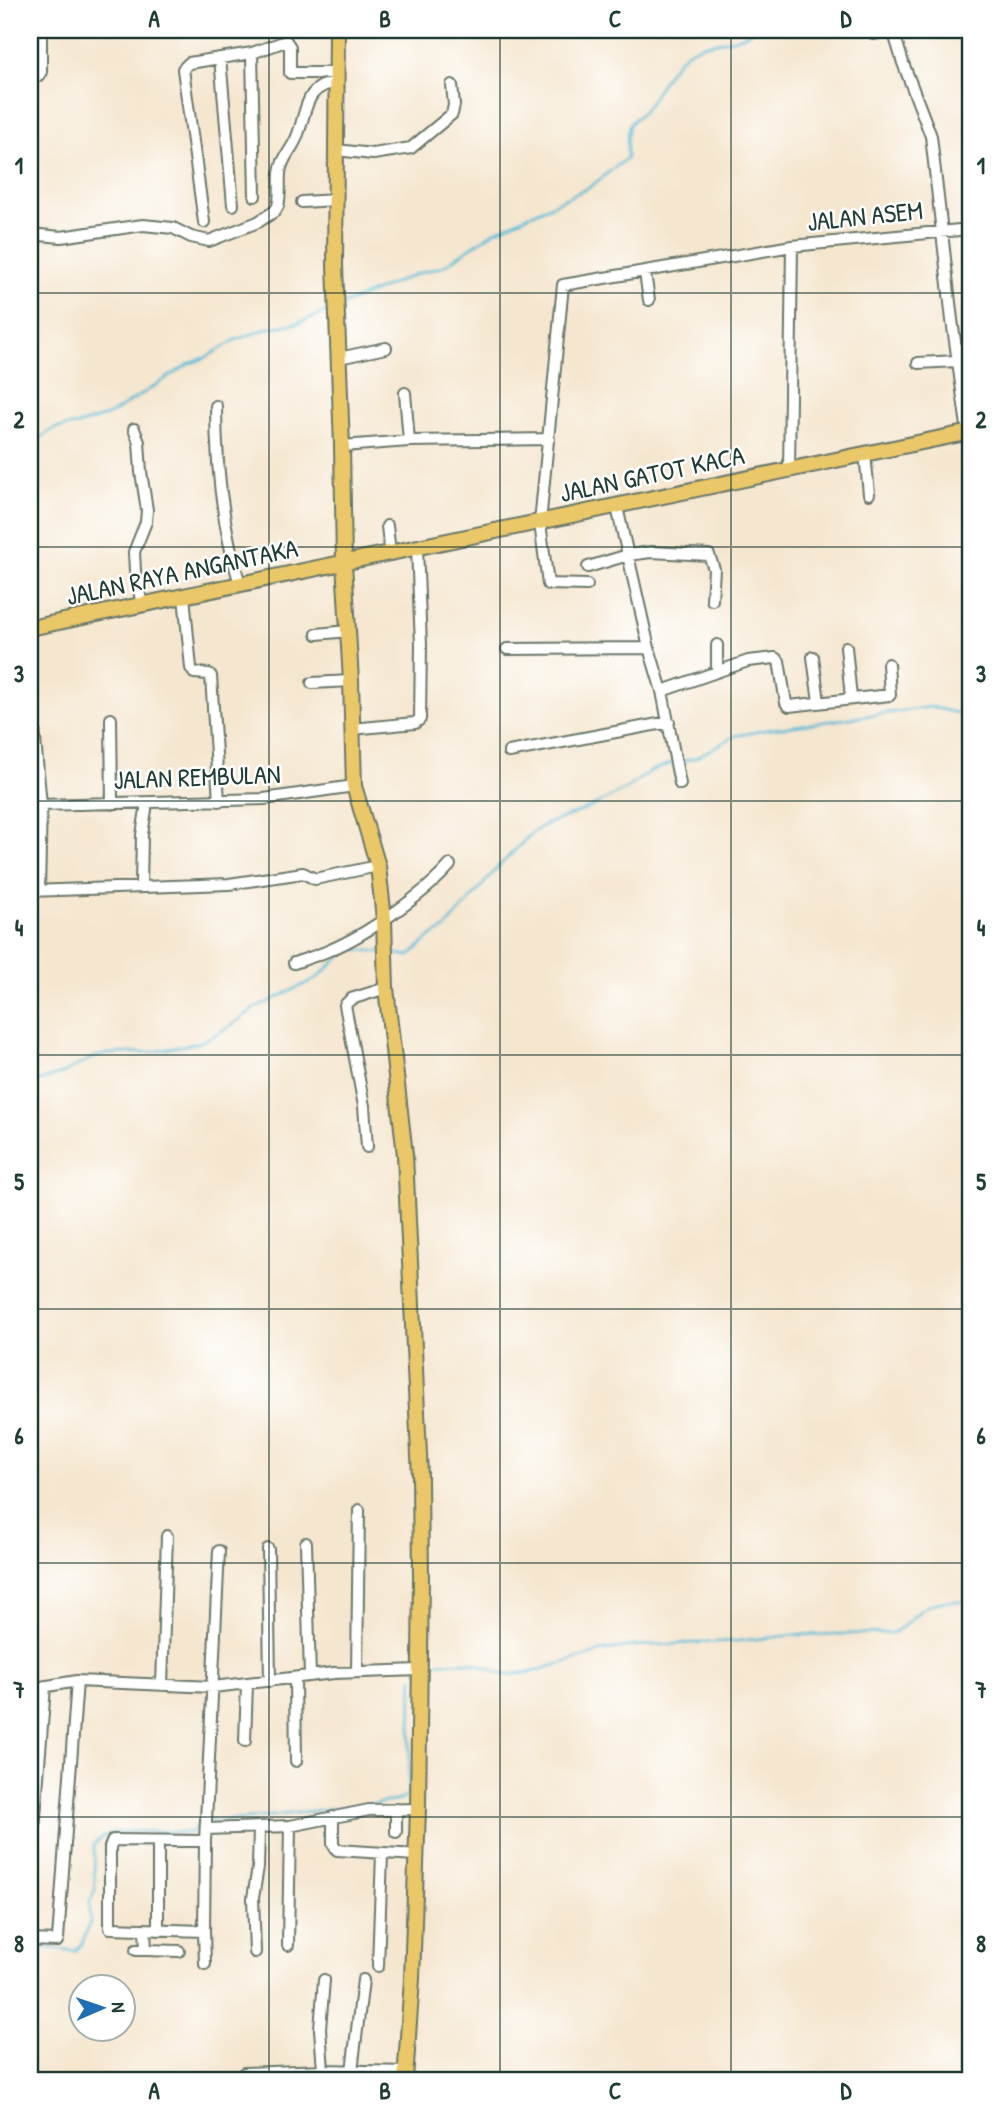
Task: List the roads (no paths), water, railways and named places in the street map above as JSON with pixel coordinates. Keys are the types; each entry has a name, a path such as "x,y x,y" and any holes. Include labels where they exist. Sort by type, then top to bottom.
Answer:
{"main road":[{"path":"337,30 337,314 354,786 378,866 384,919 386,988 405,1155 420,1476 418,1809 412,1979 405,2076"},
{"name":"JALAN GATOT KACA","path":"344,563 865,454 970,437"},
{"name":"JALAN RAYA ANGANTAKA","path":"30,628 344,563"}],"street":[{"path":"30,79 41,72 41,30"},
{"path":"874,34 891,30 931,136 957,361 970,437"},
{"path":"204,222 183,71 186,64 252,53 286,41 290,47 290,73 338,77"},
{"path":"252,53 255,196"},
{"path":"220,58 233,205"},
{"path":"30,233 61,237 143,225 173,228 191,237 209,240 258,222 278,206 281,166 285,155 296,141 302,117 314,92 338,77"},
{"path":"336,150 373,154 411,148 452,114 452,85"},
{"path":"302,202 336,200"},
{"name":"JALAN ASEM","path":"549,439 562,286 792,246 970,229"},
{"path":"789,470 792,246"},
{"path":"645,273 649,300"},
{"path":"339,358 386,348"},
{"path":"918,363 957,361"},
{"path":"405,393 409,441"},
{"path":"216,407 221,501 240,584"},
{"path":"134,429 139,442 148,510 134,552 142,605"},
{"path":"342,446 409,441 549,439 540,523 548,584 587,585"},
{"path":"865,454 869,494"},
{"path":"617,507 649,649 662,691 680,784"},
{"path":"387,526 390,554"},
{"path":"352,729 415,723 420,719 421,632 417,548"},
{"path":"588,566 628,555 663,552 709,555 714,569 712,600"},
{"path":"184,596 191,668 194,673 211,676 219,802"},
{"path":"317,634 348,631"},
{"path":"717,645 717,671"},
{"path":"846,647 851,698"},
{"path":"507,649 649,649"},
{"path":"813,657 819,702"},
{"path":"662,691 748,661 775,658 779,661 788,705 890,695 888,664"},
{"path":"312,683 351,681"},
{"path":"30,685 41,805 35,890 229,884 303,873 315,878 378,866"},
{"path":"111,719 112,804"},
{"path":"509,752 669,722"},
{"name":"JALAN REMBULAN","path":"41,805 219,802 264,799 354,786"},
{"path":"141,886 142,835 147,803"},
{"path":"294,963 332,950 384,919 435,882 450,865"},
{"path":"367,1147 364,1107 345,1004 351,999 386,988"},
{"path":"357,1672 359,1510"},
{"path":"162,1685 167,1536"},
{"path":"306,1544 310,1676"},
{"path":"268,1549 270,1681"},
{"path":"205,1964 205,1841 219,1551"},
{"path":"30,1689 77,1681 213,1687 357,1672 419,1670"},
{"path":"295,1679 296,1761"},
{"path":"30,1940 57,1940 77,1681"},
{"path":"245,1741 247,1684"},
{"path":"30,1882 45,1686"},
{"path":"396,1809 396,1832"},
{"path":"206,1829 290,1826 369,1810 418,1809"},
{"path":"333,1817 333,1844 336,1850 416,1855"},
{"path":"288,1945 290,1826"},
{"path":"256,1952 253,1898 260,1828"},
{"path":"204,1931 110,1928 110,1847 116,1839 205,1841"},
{"path":"158,1841 158,1930"},
{"path":"378,1966 382,1854"},
{"path":"145,1930 141,1950 179,1951"},
{"path":"323,2070 320,2029 324,1980"},
{"path":"352,2071 363,1980"},
{"path":"244,2073 323,2070 405,2076"}],"waterway":[{"path":"340,306 416,274 444,266 495,231 590,187 627,158 627,133 630,124 644,110 676,62 698,47 738,37 753,30"},
{"path":"30,450 42,436 56,428 78,425 109,415 189,364 207,357 235,340 269,328 298,323 331,310"},
{"path":"679,762 695,758 735,736 765,730 931,707 970,716"},
{"path":"391,953 409,956 432,936 445,929 498,867 531,834 544,825 587,809 626,789 651,771 672,763"},
{"path":"30,1084 107,1054 152,1052 201,1042 254,1009 317,978 353,949 381,952"},
{"path":"424,1663 471,1662 506,1675 532,1672 607,1650 633,1646 738,1641 795,1635 892,1633 929,1605 944,1601 970,1601"},
{"path":"208,1821 246,1819 402,1799 408,1794 413,1678"},
{"path":"30,1945 75,1951 82,1944 90,1922 90,1902 95,1890 94,1845 101,1838 139,1831 192,1832 201,1821"}]}
